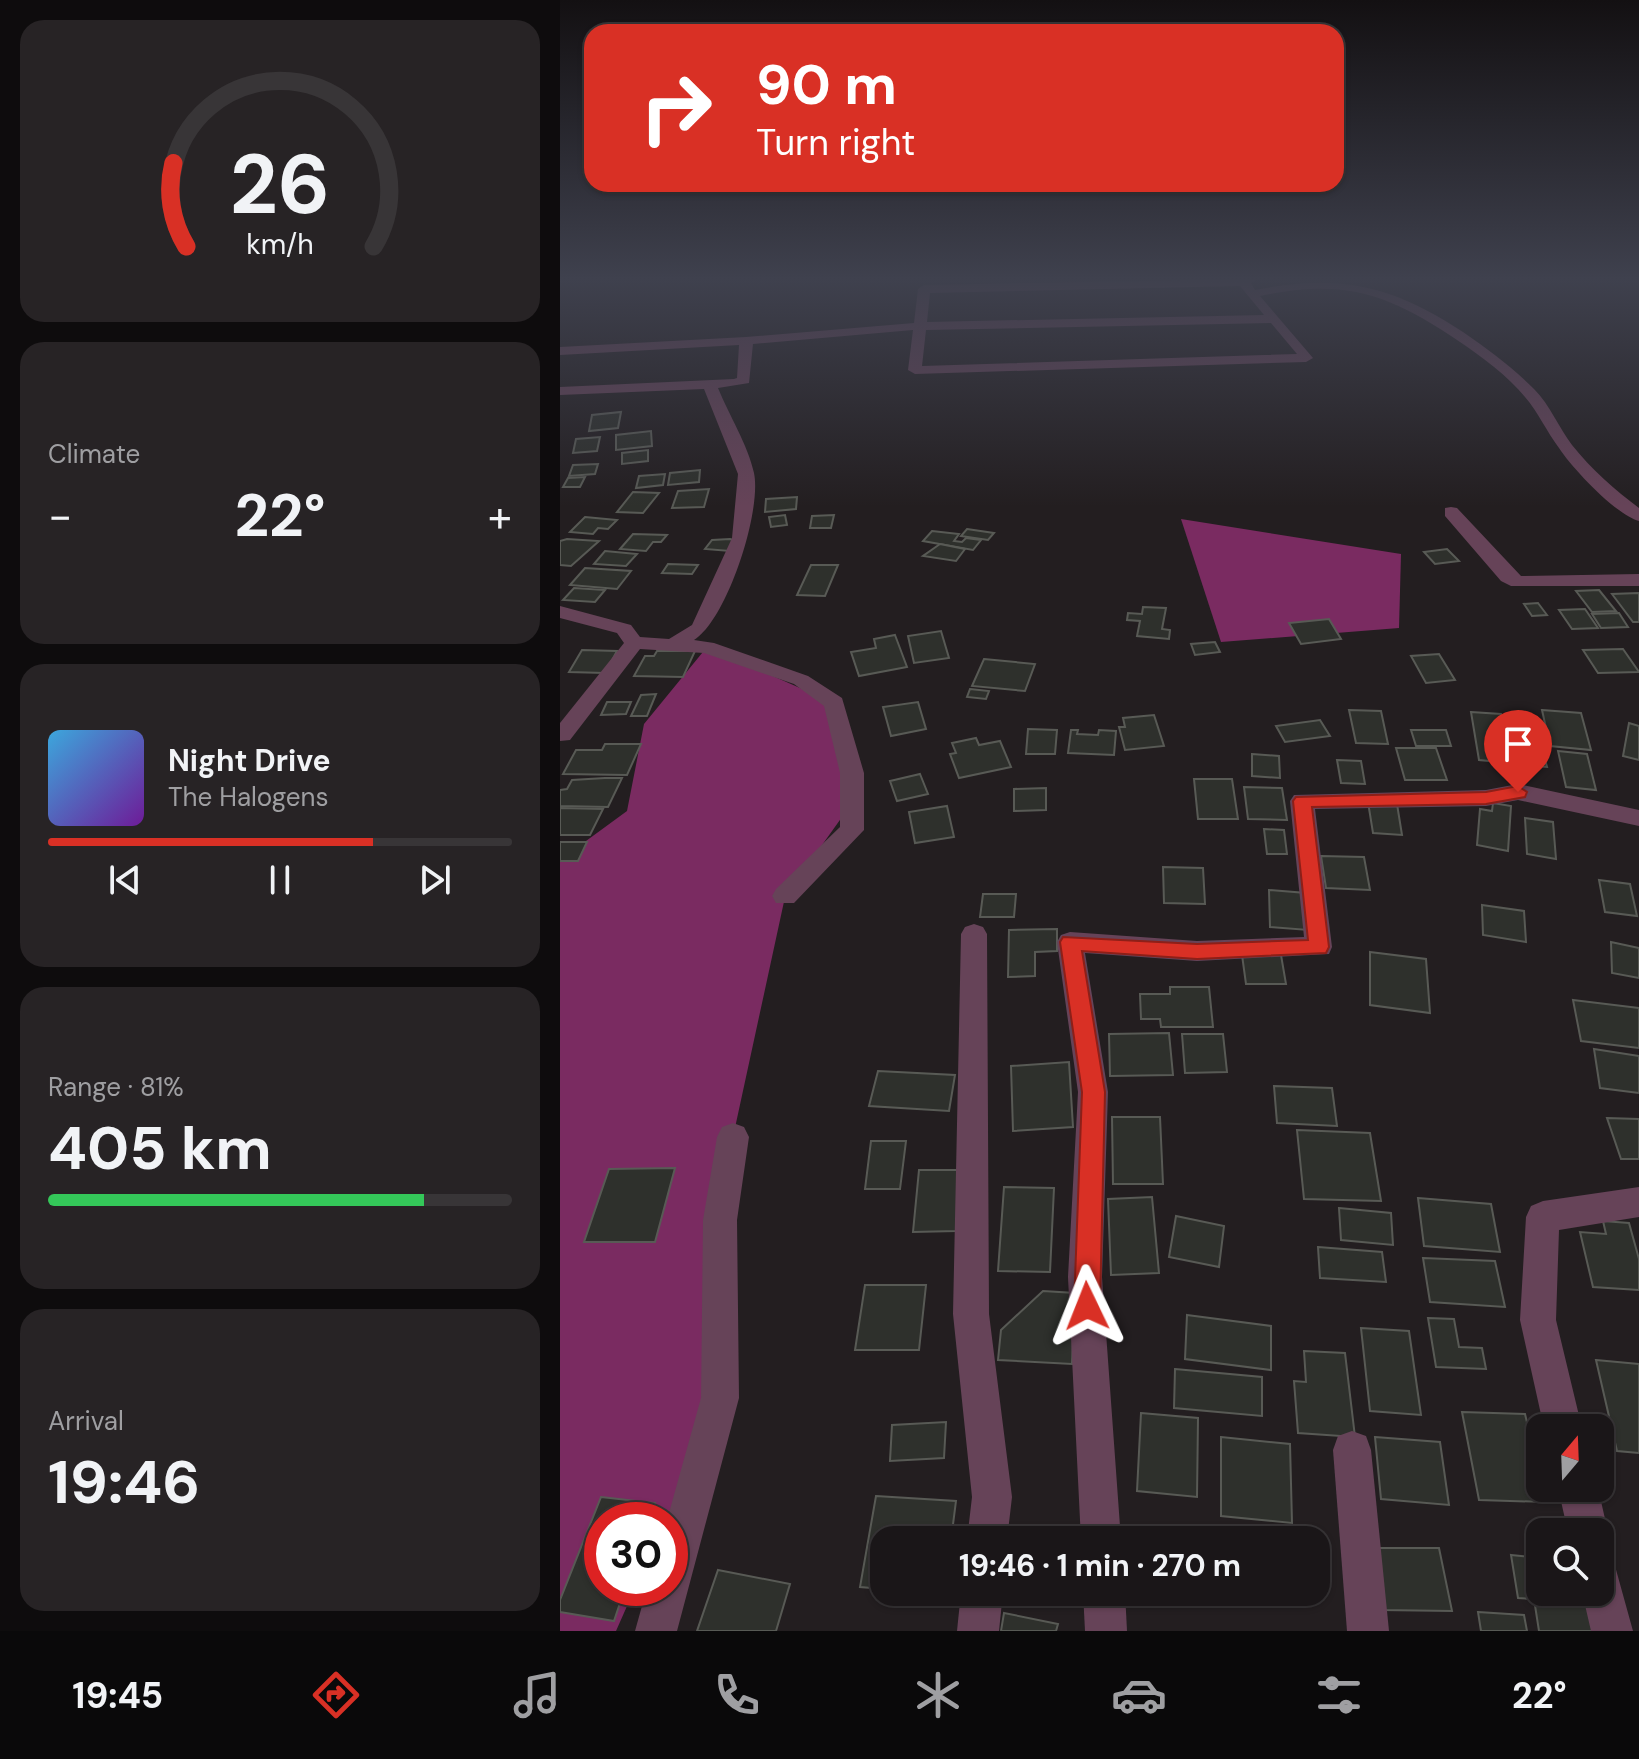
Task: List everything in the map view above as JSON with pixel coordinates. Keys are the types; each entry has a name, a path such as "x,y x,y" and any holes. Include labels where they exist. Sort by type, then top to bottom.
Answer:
{"street":[{"path":"560,391 710,386 744,380 745,355"},
{"path":"916,355 915,370 1306,358 1304,355"},
{"path":"1487,355 1531,394 1567,449 1609,493 1639,516"},
{"path":"670,647 700,628 741,538 746,474 729,440 710,386"},
{"path":"1451,512 1508,577 1518,582 1639,580"},
{"path":"560,612 624,629 634,643 707,647 801,680 834,703 852,773 852,830 785,896"},
{"path":"561,740 634,643"},
{"path":"1100,1526 1085,1277 1093,1092 1070,942 1197,951 1319,947 1302,801 1486,798 1518,792 1639,818"},
{"path":"974,934 971,1314 992,1497 989,1526"},
{"path":"688,1515 720,1398 720,1220 733,1137"},
{"path":"1560,1414 1538,1320 1543,1217 1639,1202"},
{"path":"1352,1450 1368,1631"},
{"path":"656,1631 663,1606"},
{"path":"978,1631 981,1606"},
{"path":"1105,1606 1106,1631"},
{"path":"1606,1606 1612,1631"}],"shaded area":[{"path":"1181,519 1401,554 1399,628 1221,642"},
{"path":"707,647 834,703 852,803 785,897 733,1137 720,1398 674,1502 584,1502 584,1606 627,1606 616,1631 560,1631 560,860 627,811 644,724"}],"building":[{"path":"621,412 618,428 589,431 592,415"},
{"path":"651,431 652,446 616,450 616,435"},
{"path":"600,437 597,451 573,453 576,439"},
{"path":"648,450 648,461 622,464 622,453"},
{"path":"598,464 595,474 569,476 573,465"},
{"path":"700,470 699,482 668,485 670,473"},
{"path":"665,474 663,485 636,488 639,476"},
{"path":"585,477 580,487 563,487 568,478"},
{"path":"709,489 704,507 672,508 678,491"},
{"path":"633,492 659,493 643,513 617,512"},
{"path":"797,497 796,509 765,512 766,499"},
{"path":"785,515 787,525 771,527 769,517"},
{"path":"834,515 831,528 810,528 812,516"},
{"path":"585,517 617,520 608,529 598,528 593,534 570,532"},
{"path":"967,529 994,533 988,540 961,536"},
{"path":"932,531 959,534 954,541 962,542 966,538 981,540 973,550 923,541"},
{"path":"633,534 667,535 661,542 653,542 646,551 620,549"},
{"path":"712,540 737,541 730,551 705,549"},
{"path":"560,541 599,541 571,566 560,565"},
{"path":"940,544 965,549 956,561 923,556"},
{"path":"1447,549 1459,561 1435,564 1424,552"},
{"path":"605,551 637,554 626,566 594,564"},
{"path":"668,564 698,565 692,574 662,573"},
{"path":"811,565 838,565 825,596 797,595"},
{"path":"585,568 631,571 617,589 570,585"},
{"path":"574,588 605,590 595,602 563,600"},
{"path":"1599,590 1616,611 1592,612 1576,591"},
{"path":"1639,593 1639,622 1633,622 1612,594"},
{"path":"1538,603 1547,615 1532,616 1524,604"},
{"path":"1143,607 1166,608 1162,629 1170,630 1169,639 1137,636 1140,621 1127,620 1128,613 1142,614"},
{"path":"1585,609 1598,628 1572,629 1559,610"},
{"path":"1619,613 1628,627 1601,628 1592,614"},
{"path":"1329,619 1341,639 1301,644 1289,623"},
{"path":"941,631 949,658 914,663 908,636"},
{"path":"895,635 907,667 859,676 851,652 876,648 874,639"},
{"path":"1215,642 1220,652 1195,655 1191,644"},
{"path":"1623,649 1639,672 1598,673 1583,650"},
{"path":"582,650 617,651 605,673 569,672"},
{"path":"657,651 695,651 683,677 634,676 645,656 654,656"},
{"path":"1439,654 1455,680 1426,683 1411,656"},
{"path":"984,659 1035,664 1025,691 972,686"},
{"path":"970,689 989,691 986,699 967,697"},
{"path":"656,694 647,716 631,716 641,695"},
{"path":"607,702 631,702 626,714 601,715"},
{"path":"918,702 926,729 891,736 883,707"},
{"path":"1349,710 1381,711 1388,744 1356,743"},
{"path":"1542,710 1581,713 1591,750 1550,746"},
{"path":"1471,712 1501,714 1511,763 1479,760"},
{"path":"1154,715 1164,746 1125,750 1119,727 1125,727 1123,718"},
{"path":"1320,720 1330,736 1285,742 1276,726"},
{"path":"1629,723 1639,726 1639,760 1623,756"},
{"path":"1028,729 1057,730 1055,754 1026,754"},
{"path":"1071,730 1078,730 1077,734 1098,735 1099,730 1116,731 1114,755 1068,753"},
{"path":"1411,730 1446,730 1451,746 1416,746"},
{"path":"1512,731 1538,733 1547,767 1520,765"},
{"path":"976,738 979,745 1000,741 1011,767 959,778 950,754 956,753 952,743"},
{"path":"605,744 641,744 627,775 563,774 576,750 602,750"},
{"path":"1396,748 1436,748 1447,780 1405,780"},
{"path":"1558,751 1587,754 1596,790 1566,787"},
{"path":"1252,754 1279,756 1280,778 1252,776"},
{"path":"1337,760 1361,761 1365,784 1341,783"},
{"path":"920,774 928,794 897,801 890,781"},
{"path":"622,778 608,807 560,806 560,790 567,789 572,780"},
{"path":"1194,779 1232,779 1238,819 1198,819"},
{"path":"1244,787 1282,788 1287,820 1248,819"},
{"path":"1046,788 1046,810 1014,811 1014,789"},
{"path":"1368,802 1397,804 1402,835 1373,833"},
{"path":"1493,803 1511,806 1508,851 1477,845 1480,809 1492,811"},
{"path":"947,806 954,837 915,843 909,812"},
{"path":"560,808 603,809 590,835 560,835"},
{"path":"1525,818 1553,822 1556,859 1527,854"},
{"path":"1264,829 1284,830 1287,854 1267,854"},
{"path":"560,842 587,842 578,861 560,861"},
{"path":"1321,856 1364,857 1370,890 1326,888"},
{"path":"1163,867 1203,868 1205,904 1164,903"},
{"path":"1599,880 1630,884 1637,916 1605,912"},
{"path":"1269,890 1306,893 1308,930 1270,927"},
{"path":"983,894 1016,894 1014,917 980,917"},
{"path":"1482,905 1524,911 1526,942 1483,935"},
{"path":"1057,929 1057,951 1035,952 1035,976 1008,977 1009,930"},
{"path":"1611,942 1639,948 1639,978 1612,973"},
{"path":"1370,952 1426,959 1430,1013 1370,1005"},
{"path":"1242,955 1281,955 1286,984 1246,984"},
{"path":"1170,987 1209,987 1213,1027 1161,1027 1160,1019 1141,1019 1140,994 1170,994"},
{"path":"1573,1000 1639,1008 1639,1048 1581,1041"},
{"path":"1169,1033 1173,1075 1110,1076 1109,1034"},
{"path":"1182,1034 1223,1034 1227,1072 1185,1073"},
{"path":"1594,1049 1639,1056 1639,1093 1600,1088"},
{"path":"1069,1062 1073,1127 1013,1131 1011,1066"},
{"path":"878,1071 955,1075 949,1111 869,1106"},
{"path":"1274,1086 1332,1088 1337,1126 1277,1123"},
{"path":"1112,1117 1160,1117 1163,1184 1113,1184"},
{"path":"1607,1118 1639,1119 1639,1159 1621,1159"},
{"path":"1297,1130 1370,1133 1381,1201 1304,1199"},
{"path":"871,1141 906,1141 900,1189 865,1189"},
{"path":"675,1168 655,1242 584,1242 609,1169"},
{"path":"919,1170 960,1170 956,1231 913,1232"},
{"path":"1004,1187 1054,1188 1050,1272 998,1271"},
{"path":"1152,1197 1159,1273 1111,1275 1108,1199"},
{"path":"1418,1198 1491,1204 1500,1252 1424,1246"},
{"path":"1339,1208 1391,1213 1393,1245 1341,1240"},
{"path":"1176,1216 1224,1226 1219,1267 1169,1257"},
{"path":"1603,1221 1629,1223 1639,1259 1639,1290 1593,1287 1580,1232 1606,1234"},
{"path":"1318,1247 1382,1252 1386,1282 1320,1278"},
{"path":"1423,1258 1495,1261 1505,1307 1430,1302"},
{"path":"865,1285 926,1285 919,1350 855,1350"},
{"path":"1043,1291 1075,1293 1072,1364 998,1360 1001,1330"},
{"path":"1187,1315 1271,1326 1271,1370 1185,1359"},
{"path":"1428,1318 1454,1319 1459,1347 1482,1348 1486,1369 1436,1367"},
{"path":"1361,1328 1409,1331 1421,1415 1370,1411"},
{"path":"1304,1351 1345,1353 1355,1437 1298,1433 1294,1381 1306,1382"},
{"path":"1596,1360 1639,1364 1639,1453 1617,1451 1614,1414 1608,1414"},
{"path":"1175,1369 1262,1377 1262,1416 1174,1408"},
{"path":"1462,1412 1525,1414 1526,1501 1479,1500"},
{"path":"1141,1413 1198,1418 1197,1497 1137,1491"},
{"path":"946,1422 944,1458 890,1461 892,1425"},
{"path":"1221,1437 1290,1444 1292,1523 1221,1516"},
{"path":"1375,1437 1440,1442 1449,1505 1381,1499"},
{"path":"876,1496 956,1501 953,1526 871,1526"},
{"path":"601,1497 646,1502 599,1502"},
{"path":"870,1530 870,1588 860,1587"},
{"path":"584,1540 584,1606 619,1606 614,1621 560,1612 560,1600"},
{"path":"1372,1548 1439,1548 1452,1611 1381,1610"},
{"path":"1511,1555 1526,1557 1526,1598 1518,1598"},
{"path":"718,1570 790,1584 776,1631 697,1631"},
{"path":"1535,1606 1594,1606 1598,1631 1539,1631"},
{"path":"1478,1612 1524,1615 1527,1631 1481,1631"},
{"path":"1004,1613 1058,1624 1056,1631 1001,1631"}],"route":[{"path":"1087,1306 1085,1277 1093,1092 1070,942 1197,951 1319,947 1302,801 1486,798 1518,792"}]}
